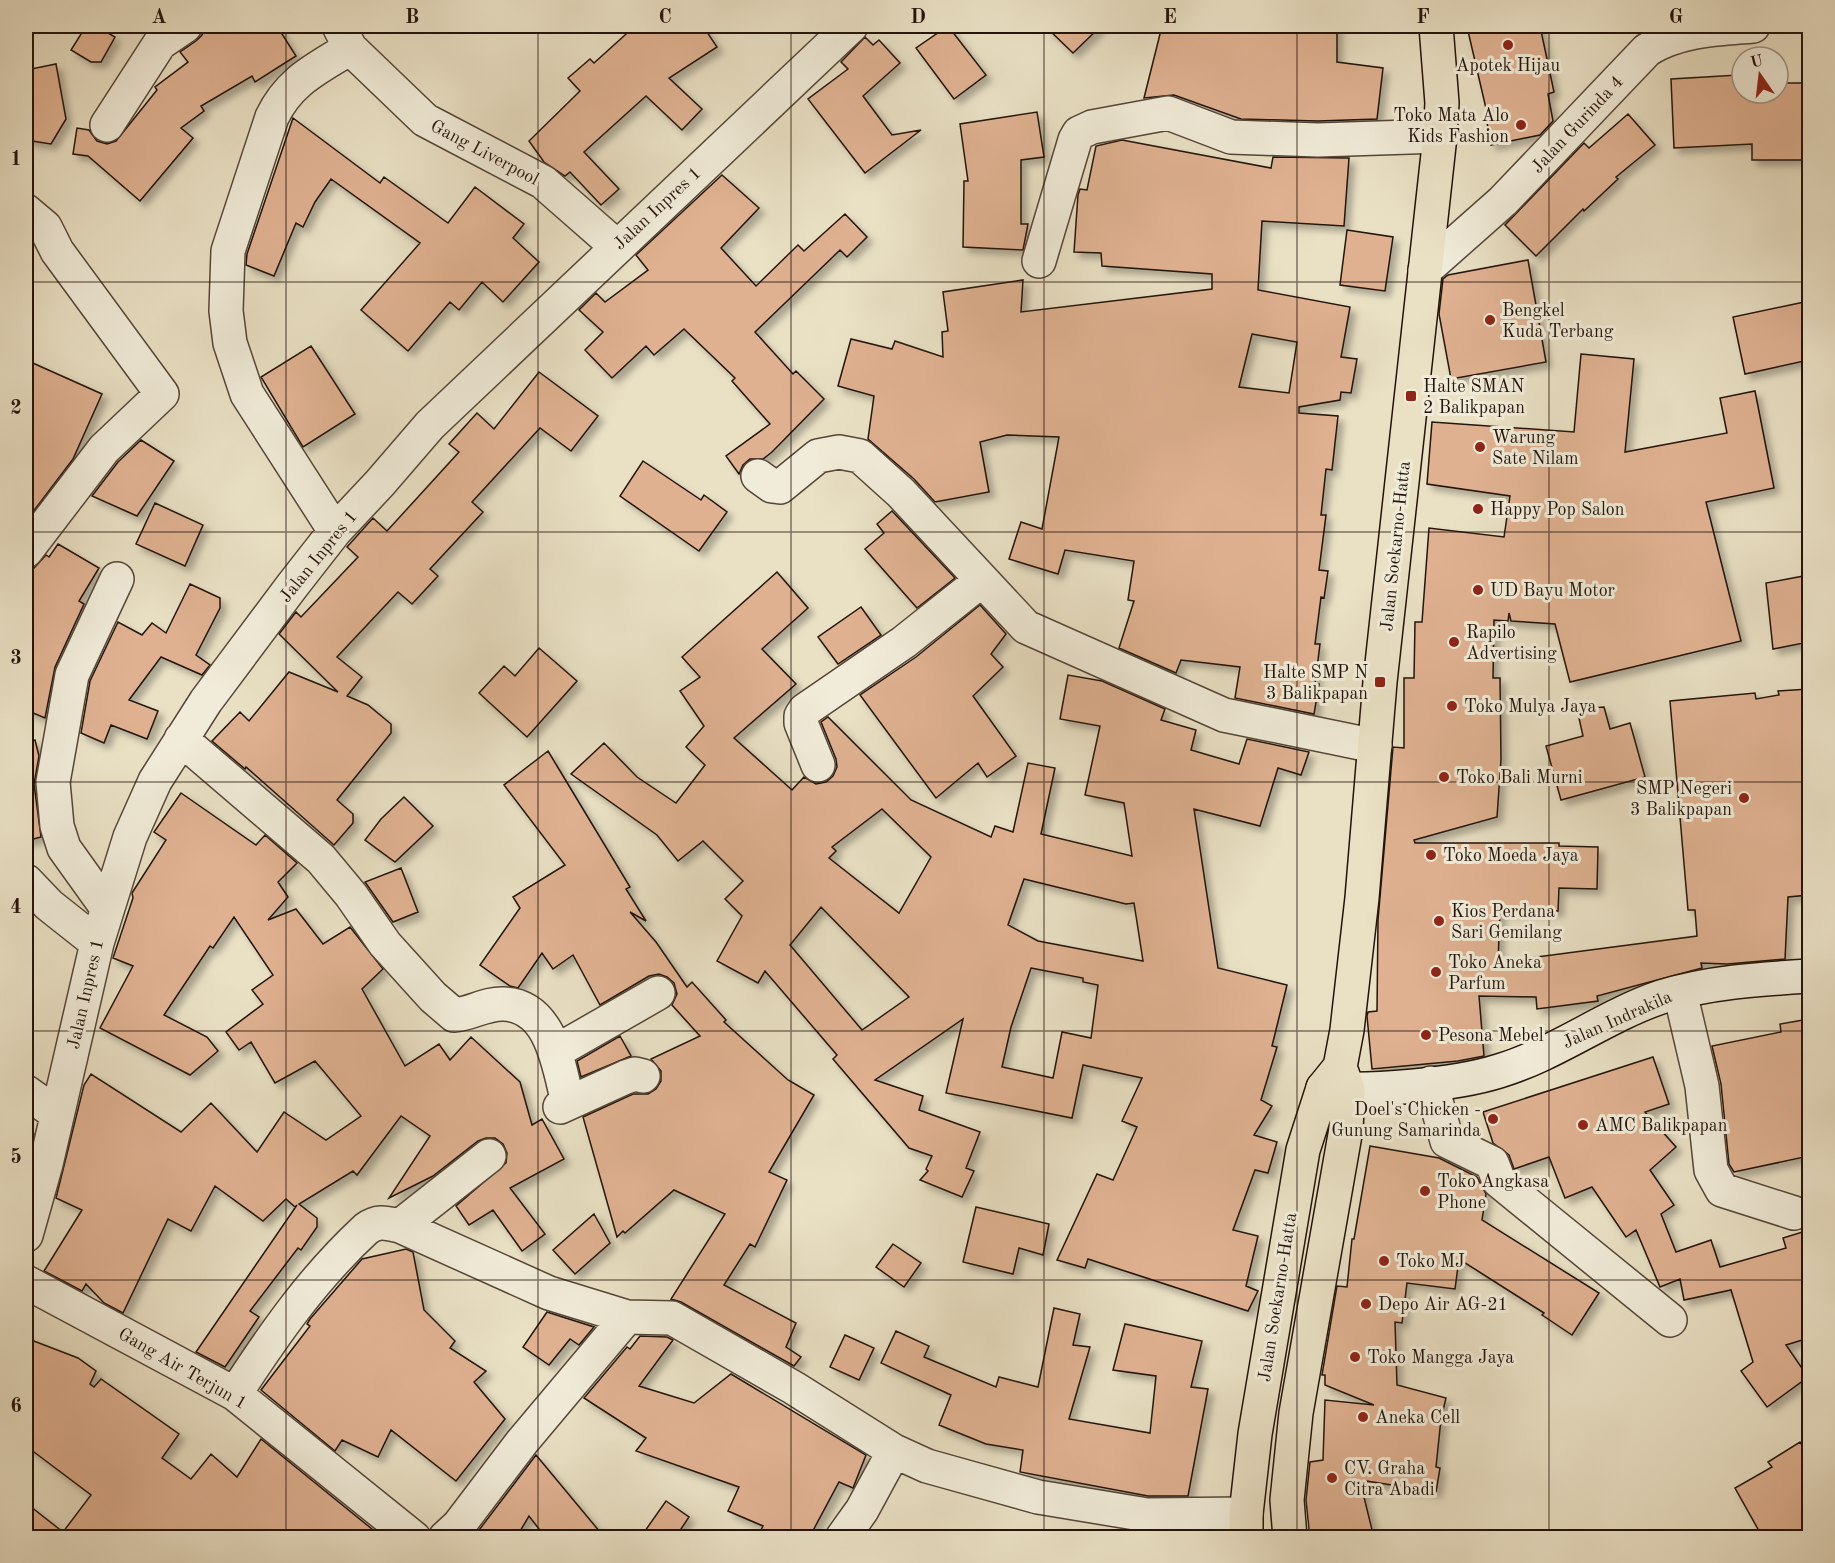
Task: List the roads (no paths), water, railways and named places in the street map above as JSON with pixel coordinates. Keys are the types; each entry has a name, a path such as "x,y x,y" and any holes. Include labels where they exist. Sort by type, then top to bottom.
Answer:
{"highway":[{"name":"Jalan Soekarno-Hatta","path":"1246,1526 1255,1434 1293,1199 1303,1150 1337,1081 1357,942 1375,746 1440,136 1442,104 1436,26"},
{"name":"Jalan Soekarno-Hatta","path":"1290,1538 1287,1500 1289,1466 1329,1215 1346,1129 1337,1081"}],"street":[{"path":"107,125 160,43 185,26"},
{"name":"Jalan Inpres 1","path":"26,1235 46,1164 107,908 140,810 180,739 206,701 335,531 430,425 616,246 851,26"},
{"name":"Jalan Gurinda 4","path":"1425,270 1482,223 1647,50 1664,39 1686,34 1753,26"},
{"path":"335,531 247,394 230,343 227,291 228,251 272,117 282,96 344,37"},
{"name":"Gang Liverpool","path":"344,37 425,120 543,182 616,246"},
{"path":"1040,261 1075,140 1079,133 1092,127 1168,113 1231,138 1318,140 1440,136"},
{"path":"26,551 104,449 162,394 57,250 32,228"},
{"path":"758,476 772,486 780,487 818,456 839,452 860,456 902,493 1026,627 1224,715 1375,746"},
{"path":"107,908 64,848 57,826 53,782 72,675 117,579"},
{"path":"818,765 801,723 801,716 805,710 904,642 982,580"},
{"path":"180,739 321,859 351,895 385,944 442,1006 454,1015 467,1015 478,1008 506,1004 526,1011 545,1028 555,1052 564,1105 626,1077 635,1074 643,1076"},
{"path":"26,881 49,905 97,943"},
{"name":"Jalan Indrakila","path":"1337,1081 1431,1083 1500,1071 1635,1008 1680,992 1770,978 1809,976"},
{"path":"1680,992 1702,1086 1711,1170 1716,1183 1731,1194 1794,1214"},
{"path":"555,1052 658,993"},
{"path":"1431,1083 1447,1141 1492,1163 1499,1180 1670,1320"},
{"path":"26,1092 57,1114"},
{"path":"400,1226 489,1156"},
{"path":"235,1394 283,1321 339,1253 376,1222 400,1226 549,1293 627,1317 672,1318 794,1388 894,1451 927,1466 1038,1497 1147,1515 1246,1526"},
{"name":"Gang Air Terjun 1","path":"26,1282 235,1394 414,1538"},
{"path":"445,1538 459,1525 522,1442 627,1317"},
{"path":"842,1538 862,1510 894,1451"}],"place":[{"name":"Apotek Hijau","path":"1508,45"},
{"name":"Toko Mata Alo Kids Fashion","path":"1521,125"},
{"name":"Bengkel Kuda Terbang","path":"1490,320"},
{"name":"Halte SMAN 2 Balikpapan","path":"1411,396"},
{"name":"Warung Sate Nilam","path":"1480,447"},
{"name":"Happy Pop Salon","path":"1478,509"},
{"name":"UD Bayu Motor","path":"1478,590"},
{"name":"Rapilo Advertising","path":"1454,642"},
{"name":"Halte SMP N 3 Balikpapan","path":"1380,682"},
{"name":"Toko Mulya Jaya","path":"1452,706"},
{"name":"Toko Bali Murni","path":"1444,777"},
{"name":"SMP Negeri 3 Balikpapan","path":"1744,798"},
{"name":"Toko Moeda Jaya","path":"1431,855"},
{"name":"Kios Perdana Sari Gemilang","path":"1439,921"},
{"name":"Toko Aneka Parfum","path":"1436,972"},
{"name":"Pesona Mebel","path":"1426,1035"},
{"name":"Doel's Chicken - Gunung Samarinda","path":"1493,1119"},
{"name":"AMC Balikpapan","path":"1583,1125"},
{"name":"Toko Angkasa Phone","path":"1425,1191"},
{"name":"Toko MJ","path":"1384,1261"},
{"name":"Depo Air AG-21","path":"1366,1304"},
{"name":"Toko Mangga Jaya","path":"1355,1357"},
{"name":"Aneka Cell","path":"1363,1417"},
{"name":"CV. Graha Citra Abadi","path":"1332,1478"}]}
